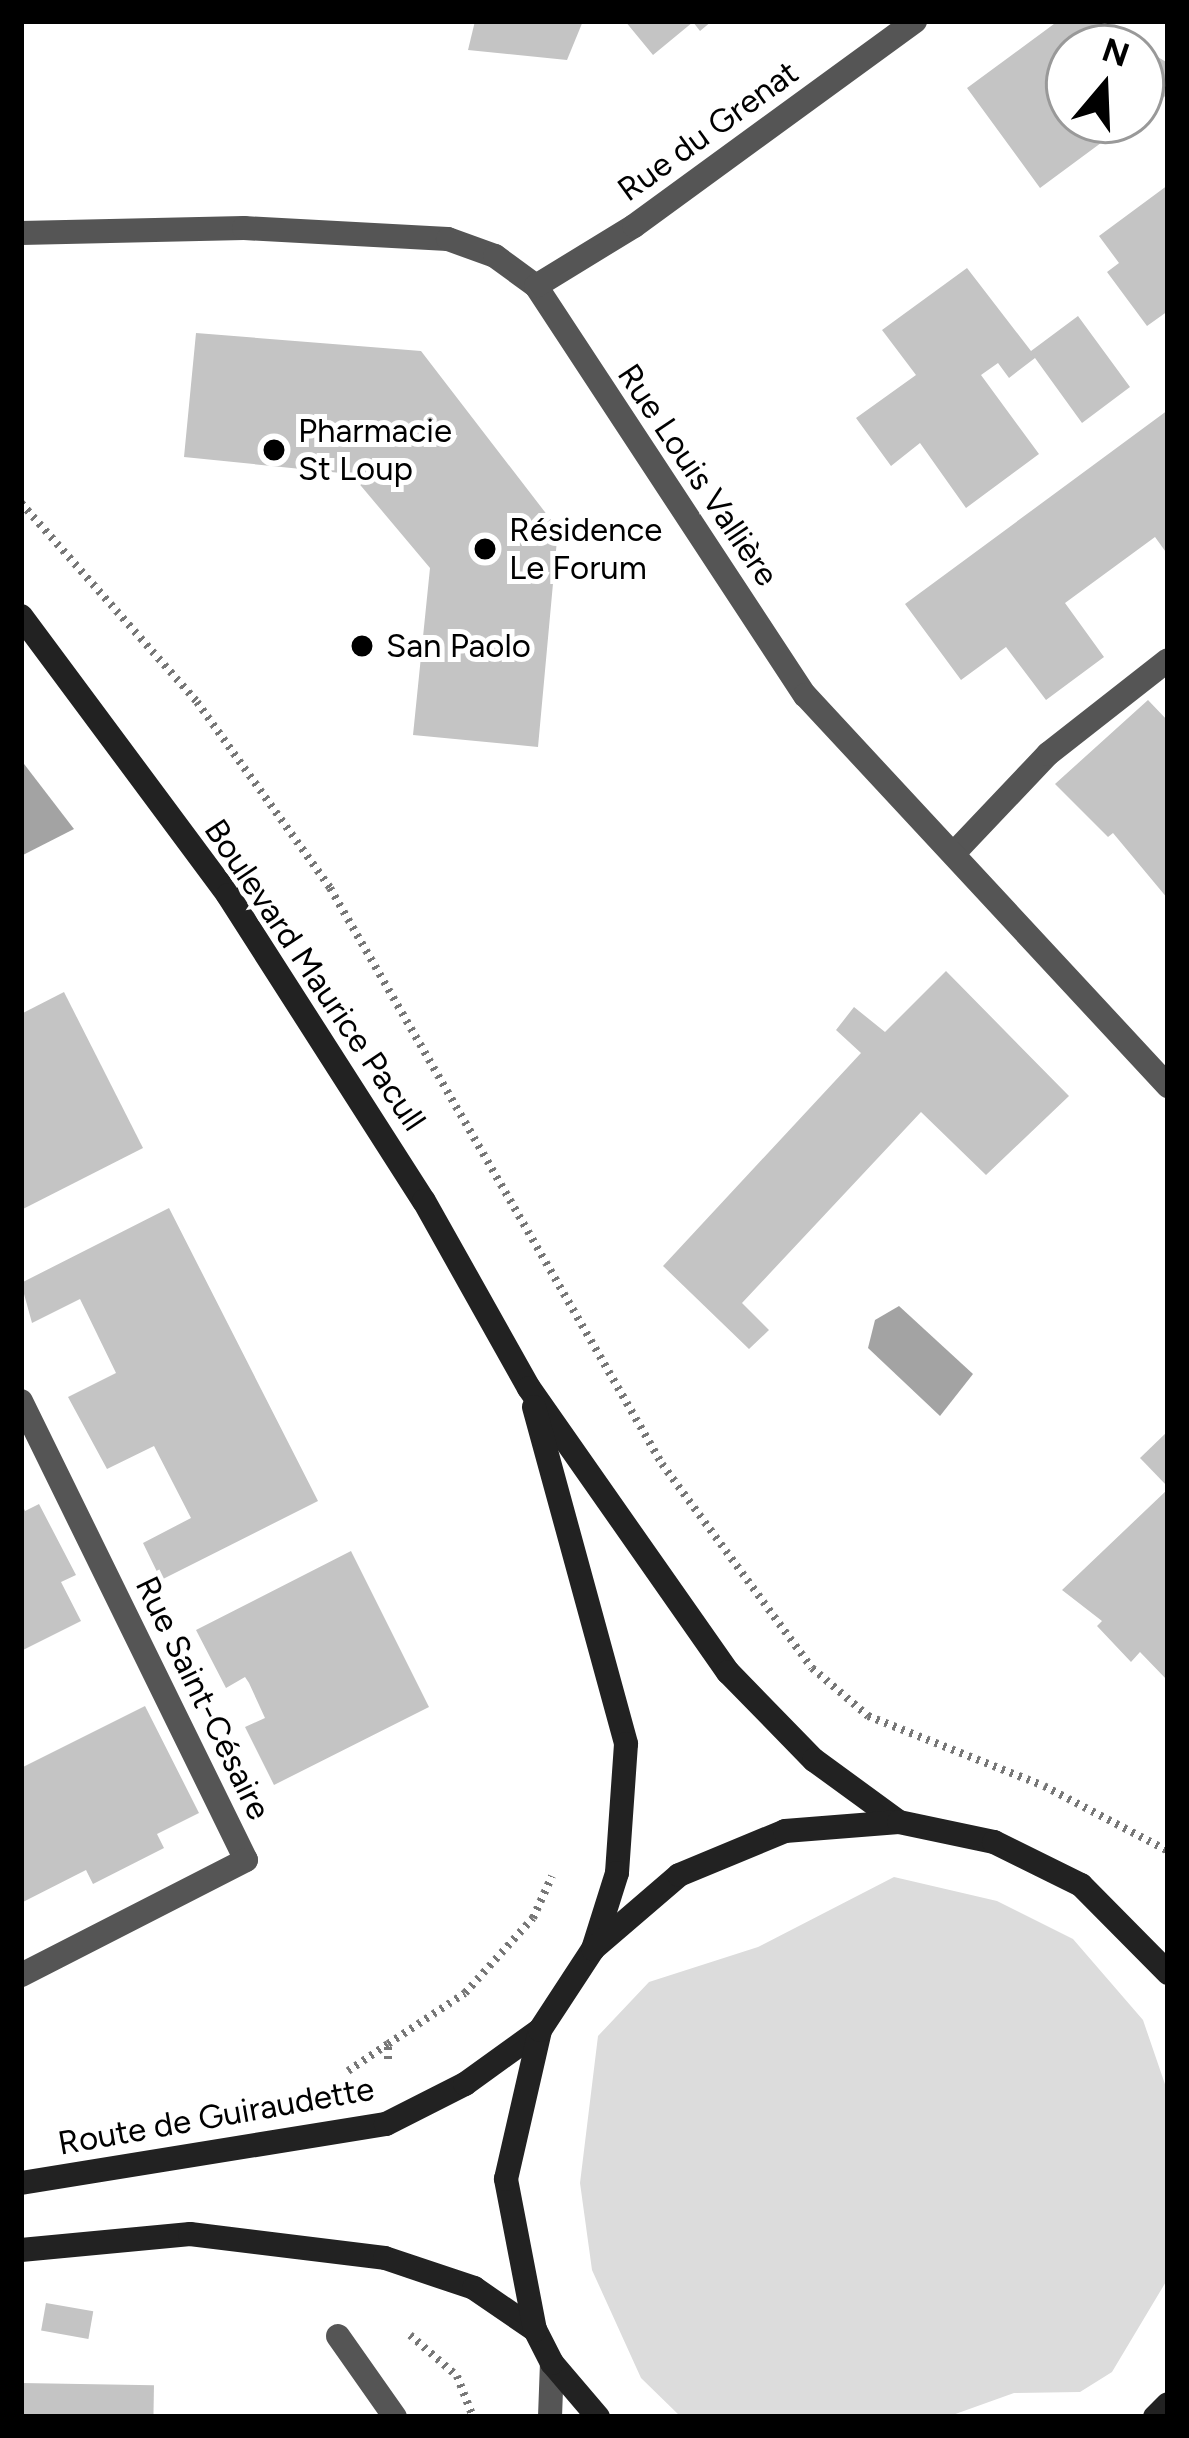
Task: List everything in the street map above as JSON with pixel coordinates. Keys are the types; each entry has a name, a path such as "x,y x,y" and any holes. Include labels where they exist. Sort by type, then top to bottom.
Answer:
{"street":[{"name":"Rue du Grenat","path":"536,286 634,226 914,21"},
{"name":"Rue Louis Vallière","path":"21,233 244,228 448,238 494,256 536,286 805,694 956,850 1168,1085"},
{"name":"Boulevard Maurice Pacull","path":"21,616 227,895 424,1201 529,1388 728,1672 814,1760 899,1822"},
{"path":"956,850 1048,754 1168,660"},
{"name":"Boulevard Maurice Pacull","path":"529,1388 626,1744 617,1873 593,1949"},
{"name":"Rue Saint-Césaire","path":"21,1402 246,1861 21,1975"},
{"path":"598,2417 552,2363 535,2330 506,2180 540,2030 593,1949 679,1875 785,1831 899,1822 994,1841 1082,1885 1161,1953 1168,1973"},
{"name":"Route de Guiraudette","path":"21,2182 386,2124 465,2084 540,2030"},
{"path":"21,2250 190,2234 385,2258 474,2288 535,2330"},
{"path":"338,2336 395,2417"},
{"path":"550,2417 552,2363"},
{"path":"1155,2417 1168,2404"}],"path":[{"path":"21,503 197,702 330,888 662,1464 812,1668 868,1716 1044,1786 1168,1851"},
{"path":"386,2124 388,2044 465,1993 519,1933 562,1855"},
{"path":"385,2258 385,2307 458,2376 472,2417"}],"shaded area":[{"path":"21,760 74,829 21,856"},
{"path":"899,1306 973,1374 940,1416 868,1348 875,1320"},
{"path":"894,1877 997,1901 1073,1939 1143,2020 1168,2093 1167,2280 1112,2372 1080,2392 1014,2393 947,2417 681,2417 641,2378 592,2270 580,2183 598,2036 649,1982 758,1947"}],"building":[{"path":"475,21 583,21 567,60 468,50"},
{"path":"625,21 712,21 700,31 693,22 653,55"},
{"path":"1096,21 1101,24 1054,24"},
{"path":"1045,31 1045,144 1100,144 1040,188 967,88"},
{"path":"1165,61 1168,63 1165,96"},
{"path":"1168,185 1168,311 1147,326 1107,272 1119,263 1099,236"},
{"path":"967,268 1031,351 1078,316 1130,387 1082,423 1035,358 1009,378 998,363 981,375 1039,454 966,508 920,443 891,466 856,418 916,375 882,330"},
{"name":"Résidence Le Forum","path":"196,333 421,351 558,529 538,747 413,735 430,568 351,474 184,457"},
{"path":"1168,410 1168,555 1155,537 1065,603 1104,657 1046,700 1006,647 961,680 905,604"},
{"path":"1148,700 1168,721 1168,899 1113,833 1108,837 1055,784"},
{"path":"946,971 1069,1096 986,1175 921,1112 742,1303 769,1330 749,1349 663,1266 861,1053 836,1030 854,1007 885,1032"},
{"path":"64,992 143,1148 21,1210 21,1014"},
{"path":"169,1208 318,1501 161,1580 143,1543 191,1518 154,1446 107,1469 68,1397 116,1373 80,1299 32,1323 21,1283"},
{"path":"1168,1431 1168,1487 1140,1458"},
{"path":"1168,1489 1168,1681 1140,1652 1131,1662 1097,1626 1102,1621 1062,1590"},
{"path":"21,1502 25,1511 39,1504 76,1575 61,1582 81,1621 21,1651"},
{"path":"351,1551 429,1707 274,1785 245,1727 265,1718 249,1683 245,1677 226,1688 196,1630"},
{"path":"145,1706 199,1813 157,1834 164,1848 93,1884 86,1870 21,1903 21,1768"},
{"path":"46,2303 93,2311 88,2339 41,2331"},
{"path":"21,2383 154,2385 153,2417 21,2417"}],"place":[{"name":"Pharmacie St Loup","path":"274,450"},
{"name":"Résidence Le Forum","path":"485,549"},
{"name":"San Paolo","path":"362,646"}]}
